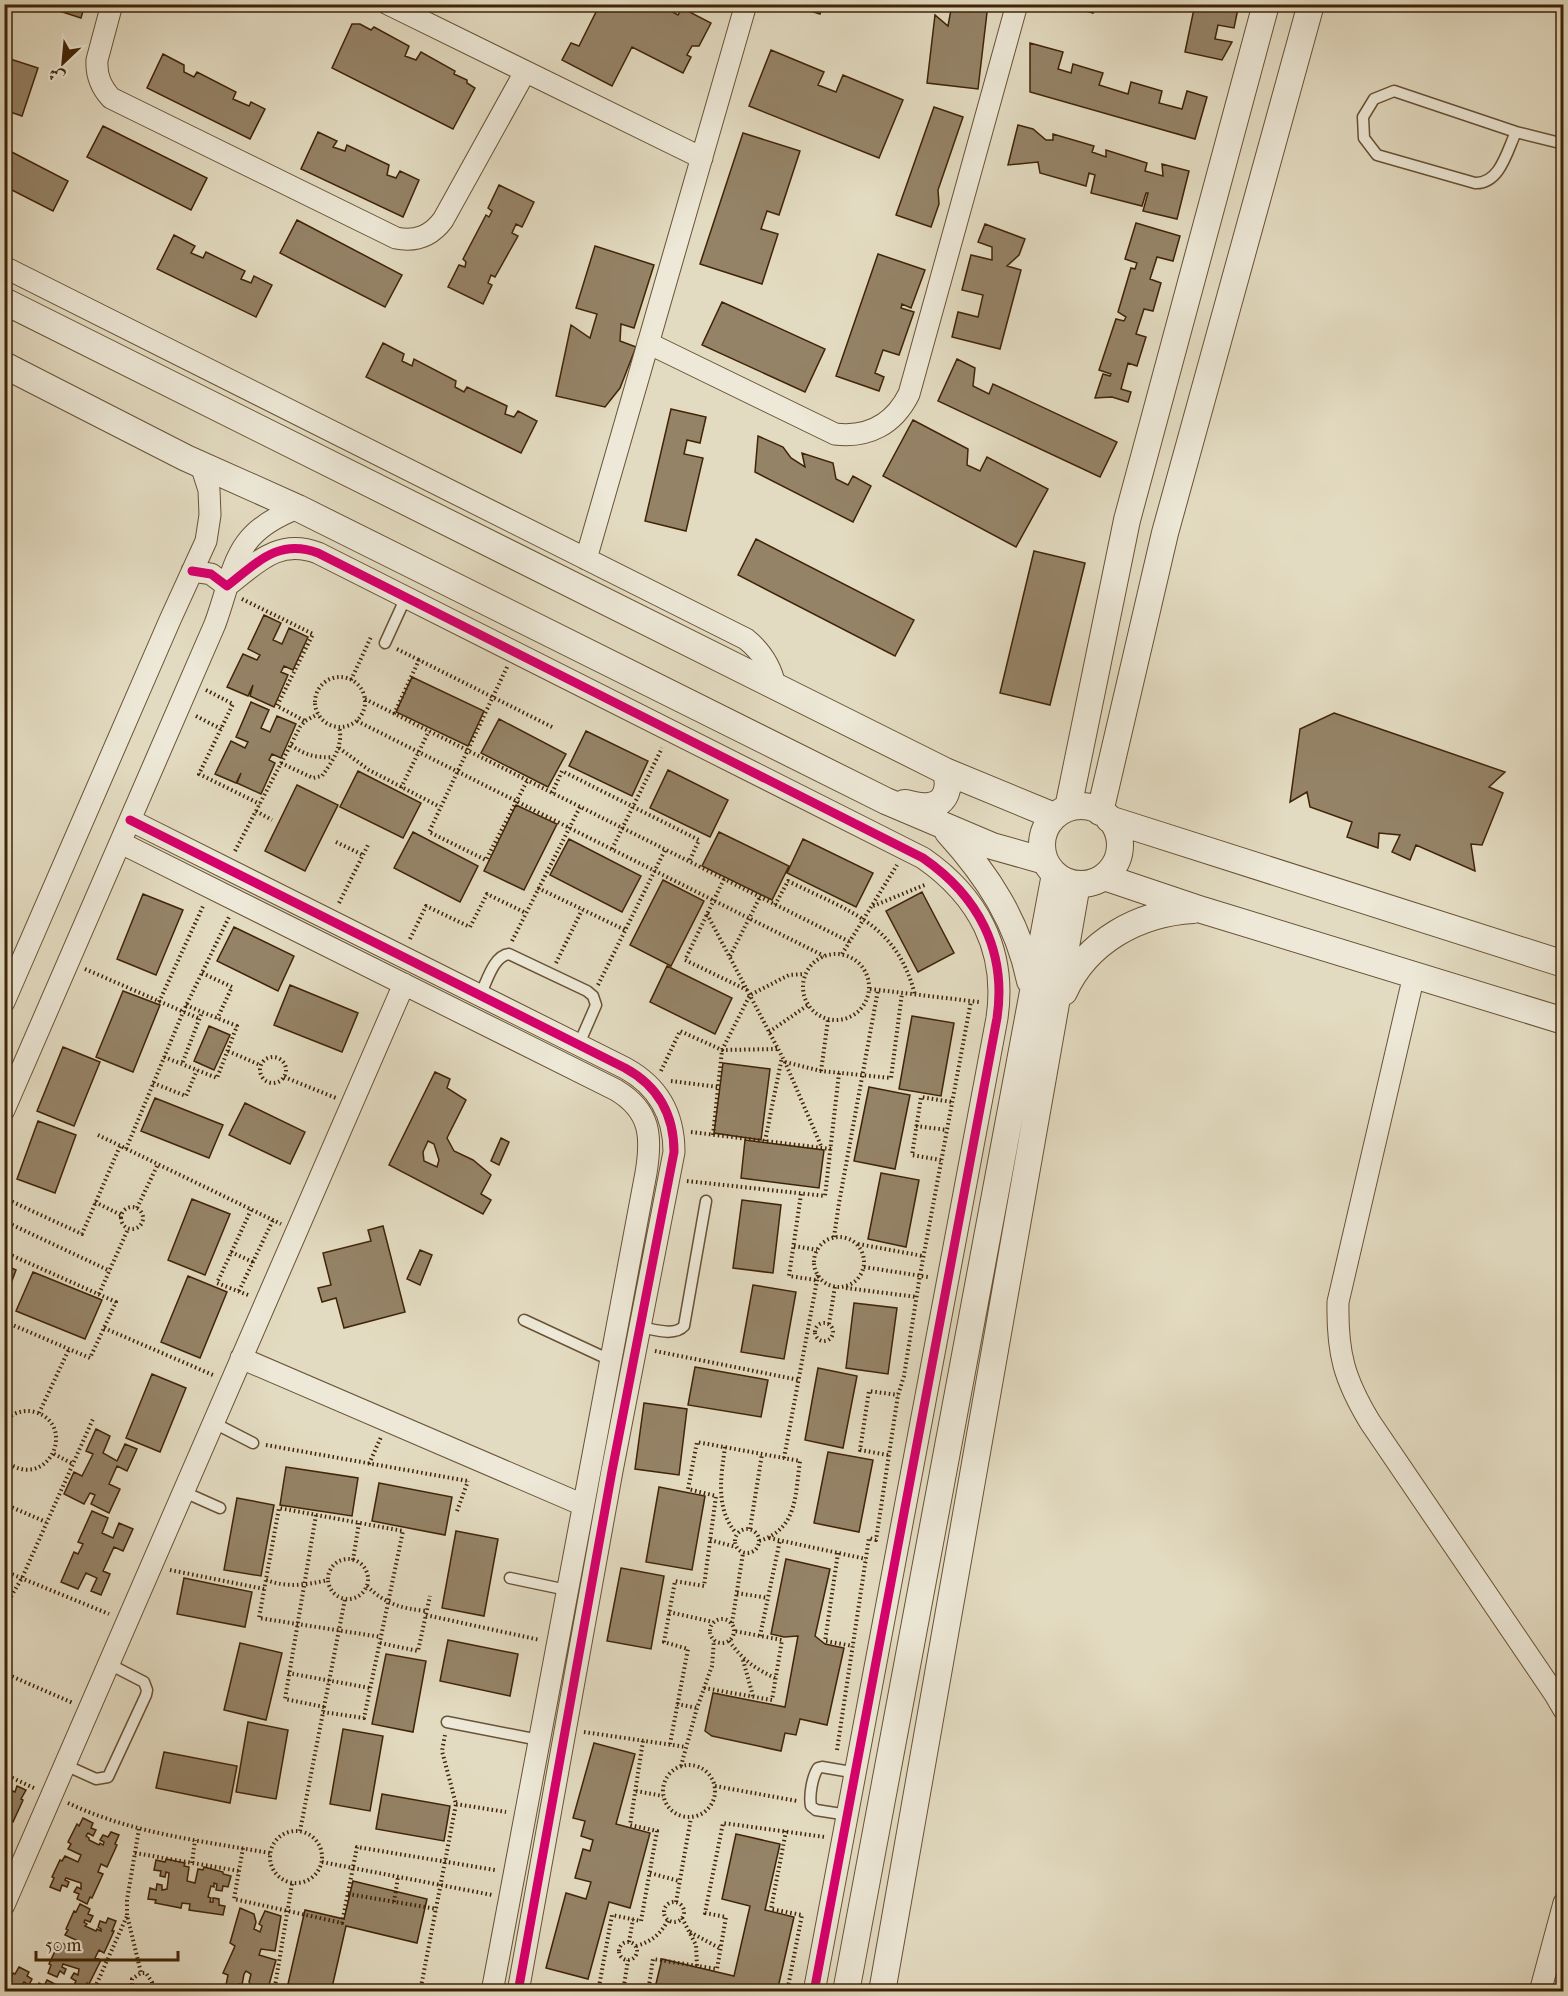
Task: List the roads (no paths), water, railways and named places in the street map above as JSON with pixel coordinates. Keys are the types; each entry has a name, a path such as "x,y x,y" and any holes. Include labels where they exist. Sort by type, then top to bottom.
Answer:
{"street":[{"path":"112,4 96,69 101,85 111,98 386,233 405,240 414,240 431,233 443,220 525,72"},
{"path":"388,4 702,158"},
{"path":"586,559 746,4"},
{"path":"648,343 835,434 857,435 879,428 888,422 904,404 909,394 1017,4"},
{"path":"1061,812 1126,520 1266,4"},
{"path":"4,365 201,465 298,508 886,801 1059,873 1091,883 1104,877 1115,864 1120,849 1118,832 1105,815 1165,533 1311,4"},
{"path":"4,267 746,639 764,656 775,686"},
{"path":"4,301 945,771 1061,812"},
{"path":"4,1002 206,541 210,515 209,490 201,465"},
{"path":"4,1110 215,624 242,546 258,529 276,516 298,508"},
{"path":"1126,520 1165,533"},
{"path":"226,589 269,554 289,548 318,553 923,858 947,876 973,905 993,946 998,969 999,1004 857,1773 814,1992"},
{"path":"192,571 211,574 226,589"},
{"path":"886,801 929,806 936,804 943,799 949,786 945,771"},
{"path":"882,1992 1055,1014 1059,873 1041,846 1042,837 1049,822 1061,812 1085,807 1563,964"},
{"path":"130,820 638,1075 661,1078 666,1108 673,1130 674,1152 518,1992"},
{"path":"942,825 983,873 1008,914 1026,959 1032,992"},
{"path":"121,843 616,1090 633,1103 645,1120 650,1141 649,1156 492,1992"},
{"path":"846,1992 1032,992 1059,873"},
{"path":"1104,877 1202,910 1563,1021"},
{"path":"1055,1014 1065,989 1080,965 1106,940 1122,929 1147,918 1174,911 1202,910"},
{"path":"1414,975 1338,1302 1337,1334 1342,1365 1354,1395 1370,1422 1554,1693 1563,1710"},
{"path":"4,1905 404,984"},
{"path":"1002,1155 1028,1161"},
{"path":"242,1358 583,1505"},
{"path":"1540,1992 1563,1902"}],"lane":[{"path":"1516,132 1492,179 1484,183 1475,183 1377,155 1364,138 1363,117 1374,99 1394,91 1516,132 1563,144"},
{"path":"385,643 405,597"},
{"path":"480,995 497,960 504,955 513,956 587,991 593,996 596,1005 579,1044"},
{"path":"638,1337 681,1330 684,1326 706,1201"},
{"path":"524,1320 610,1360"},
{"path":"214,1423 253,1443"},
{"path":"184,1492 220,1508"},
{"path":"510,1578 567,1590"},
{"path":"65,1765 96,1779 108,1777 142,1705 147,1690 144,1682 109,1664"},
{"path":"447,1722 539,1740"},
{"path":"849,1815 816,1810 810,1804 816,1770 820,1767 857,1773"}]}
